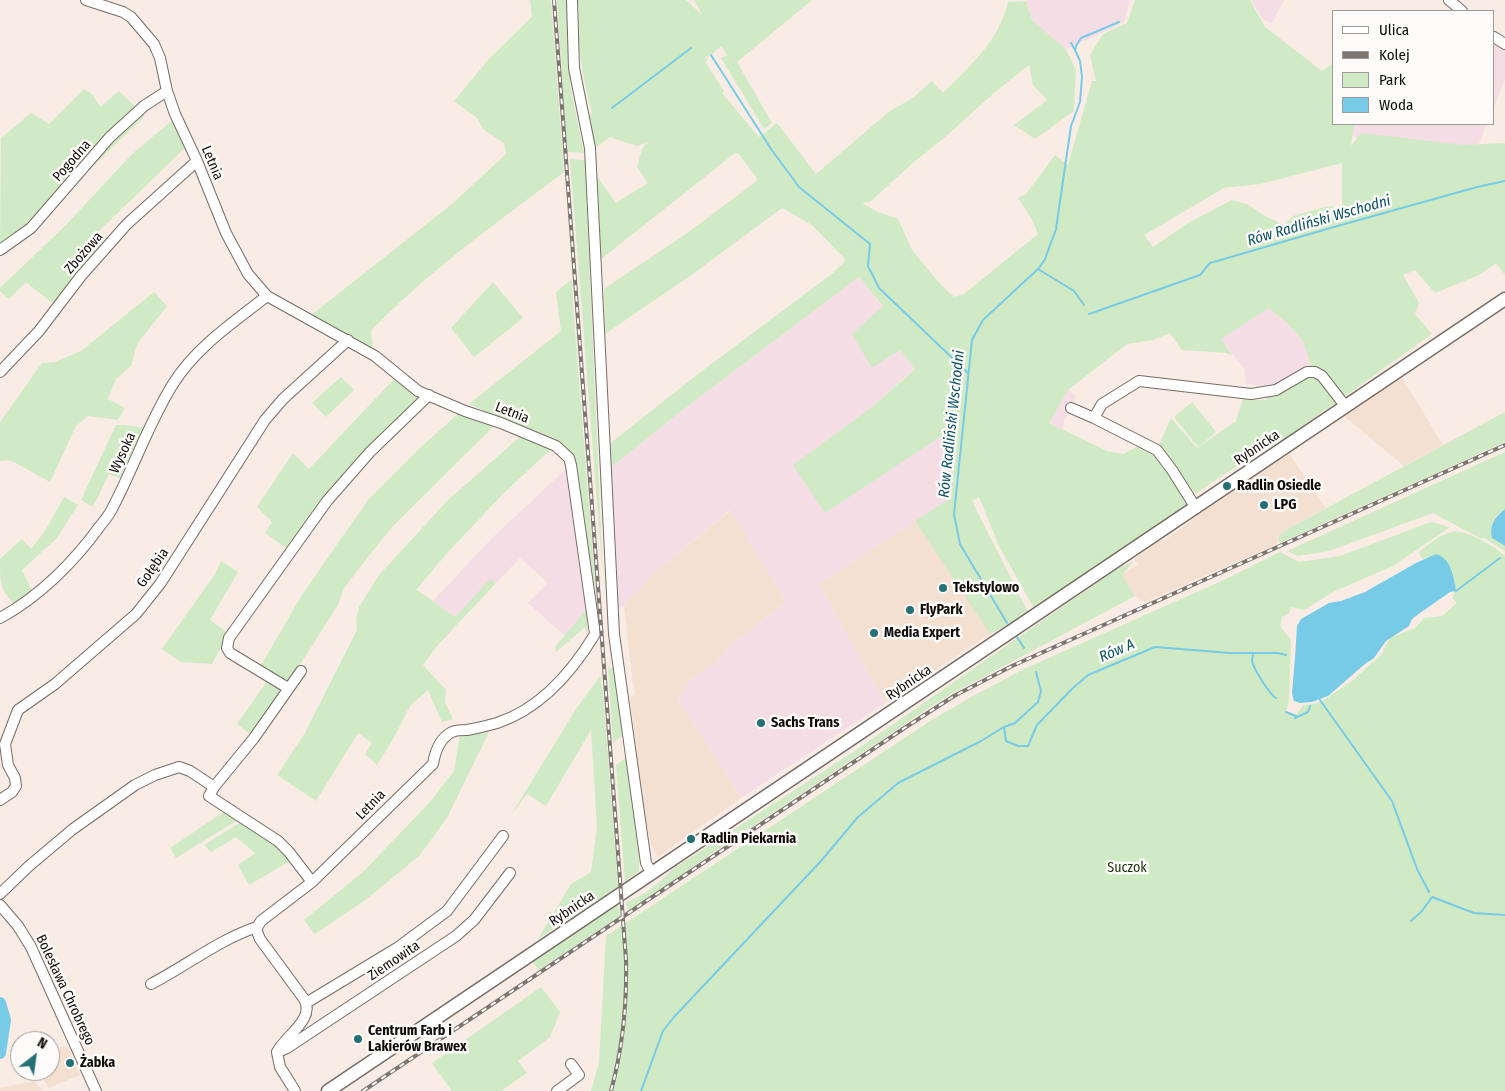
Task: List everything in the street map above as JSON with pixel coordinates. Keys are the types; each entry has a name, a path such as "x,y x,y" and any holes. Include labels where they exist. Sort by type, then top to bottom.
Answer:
{"main road":[{"name":"Rybnicka","path":"328,1091 1505,299"}],"street":[{"name":"Letnia","path":"86,0 123,12 132,17 154,44 160,58 167,91 175,114 197,161 226,233 248,274 268,296 375,356 418,391 556,446 569,458 595,634 587,647 547,694 532,706 516,716 499,722 452,732 440,743 435,752 433,764 312,882 261,921 257,927 198,956 151,984"},
{"path":"572,0 574,68 590,148 614,634 646,863 652,874"},
{"path":"1449,0 1461,10"},
{"name":"Pogodna","path":"0,250 32,228 110,137 144,106 167,91"},
{"name":"Zbożowa","path":"0,372 39,330 127,224 197,161"},
{"name":"Wysoka","path":"0,618 13,611 57,576 89,542 112,509 173,383 189,362 208,343 268,296"},
{"name":"Gołębia","path":"0,800 12,792 16,786 8,765 5,744 8,731 18,710 62,678 136,614 160,584 265,420 283,399 348,340"},
{"path":"1094,418 1102,404 1139,381 1251,394 1276,390 1307,372 1315,372 1322,376 1346,407"},
{"path":"288,688 230,653 227,648 229,638 327,501 370,452 429,395"},
{"path":"1071,408 1156,450 1172,470 1196,508"},
{"path":"595,634 614,634"},
{"path":"301,671 254,738 214,787 209,796 272,836 289,852 312,882"},
{"path":"0,894 29,866 73,829 135,785 179,767 190,771 214,787"},
{"path":"306,1003 397,948 447,911 503,836"},
{"name":"Ziemowita","path":"277,1052 287,1048 329,1021 456,936 474,920 510,873"},
{"name":"Bolesława Chrobrego","path":"0,905 18,926 31,947 96,1091"},
{"path":"257,927 260,939 306,1003 308,1009 305,1018 277,1052 280,1067 295,1091"},
{"path":"557,1091 580,1075 571,1064"}],"shaded area":[{"path":"1026,0 1130,0 1124,22 1056,54 1032,20"},
{"path":"1251,0 1284,0 1272,23 1263,20"},
{"path":"1495,44 1505,49 1505,79 1495,104"},
{"path":"1349,125 1487,125 1473,158 1347,135"},
{"path":"859,277 883,307 872,368 900,350 915,368 872,407 825,513 942,434 955,459 949,499 819,584 885,703 741,798 678,699 691,679 715,663 732,644 786,602 730,510 652,575 624,606 617,610 608,470 680,412"},
{"path":"1269,308 1287,323 1303,341 1311,366 1275,386 1246,384 1244,368 1220,339"},
{"path":"1401,376 1443,445 1404,466 1344,416"},
{"path":"1068,390 1076,396 1064,420 1063,430 1048,423"},
{"path":"1289,453 1326,508 1284,531 1278,537 1279,541 1275,545 1145,602 1135,596 1121,575 1138,564 1134,559 1158,541 1164,540 1180,529 1245,480"},
{"path":"568,467 587,609 565,636 528,603 548,583 520,558 496,583 490,580 455,617 433,601 491,539"},
{"path":"731,510 786,602 732,644 715,663 691,679 678,699 741,798 658,857 650,843 640,785 641,777 639,777 630,696 635,695 624,606 652,575"},
{"path":"915,521 990,634 885,703 819,584"},
{"path":"67,1046 80,1075 48,1088 45,1081 60,1081 60,1048"},
{"path":"34,1081 43,1091 0,1091 0,1088"}],"green space":[{"path":"530,0 551,0 564,172 464,248 393,309 371,331 373,349 310,316 452,204 506,154 504,143 484,130 476,117 454,101 489,59 532,17"},
{"path":"557,0 567,0 568,64 572,95 584,153 567,152"},
{"path":"578,0 686,0 703,16 694,0 812,0 737,62 772,123 764,129 721,58 727,55 721,46 711,55 705,57 708,60 705,62 724,91 722,93 759,137 777,123 816,174 890,111 913,98 932,81 943,93 973,63 991,41 1004,16 1008,2 1026,1 1032,20 1066,49 1076,70 1074,111 1035,139 1014,125 1047,100 1033,85 1029,65 995,92 870,202 862,203 878,212 898,219 912,250 941,285 954,297 964,294 1038,234 1032,219 1018,198 1026,194 1055,155 1068,165 1092,81 1096,81 1090,55 1103,34 1127,23 1135,0 1250,0 1265,27 1322,71 1332,64 1332,125 1354,125 1351,146 1361,133 1464,145 1505,143 1505,275 1496,263 1479,275 1435,293 1415,270 1403,275 1419,303 1415,314 1432,334 1289,436 1218,478 1196,494 1184,480 1189,506 1035,610 999,546 979,497 972,501 1029,614 990,634 915,521 949,499 955,459 943,435 825,513 793,465 872,407 915,369 900,350 872,368 852,334 883,306 859,277 680,412 608,470 608,456 612,442 698,374 833,273 846,260 812,225 782,208 690,276 605,334 604,289 686,234 758,180 738,153 735,153 600,260 594,172 616,203 648,183 637,167 642,149 648,142 637,146 610,137 595,148 589,116 592,113 579,47 579,6 577,8","holes":["1342,163 1342,209 1329,206 1293,216 1284,225 1265,216 1249,205 1232,200 1188,223 1153,247 1144,235 1224,188 1260,184","1269,308 1287,323 1303,341 1311,366 1275,386 1268,387 1267,400 1243,399 1236,421 1197,448 1171,418 1159,445 1152,453 1138,446 1124,454 1107,451 1049,423 1068,390 1127,344 1153,340 1170,333 1182,350 1232,355 1221,339"]},
{"path":"84,89 92,94 100,107 119,91 145,116 87,172 82,168 32,225 0,248 1,138 31,113 49,124"},
{"path":"174,119 186,147 99,231 110,239 56,306 26,282 9,299 0,291 0,288 67,224 132,154"},
{"path":"570,159 585,160 603,578"},
{"path":"572,279 596,595 581,519 572,459 527,429 469,404 561,331 556,292"},
{"path":"493,282 523,318 474,357 451,328"},
{"path":"154,292 167,306 137,344 131,366 116,379 108,399 125,408 118,420 88,416 76,426 50,482 14,462 0,461 0,422 42,363 55,362 81,351"},
{"path":"341,377 354,390 326,417 312,403"},
{"path":"395,378 423,397 288,549 265,533 272,522 257,507 293,453 309,469"},
{"path":"1192,402 1216,432 1198,447 1174,417"},
{"path":"460,412 496,424 394,525 371,553 344,588 338,605 287,685 260,667 302,595 368,500 419,449"},
{"path":"1505,412 1505,442 1280,543 1278,537 1284,531"},
{"path":"116,425 146,429 123,479 109,474 93,507 81,500"},
{"path":"522,435 551,450 503,494 448,552 416,590 455,617 490,579 496,583 437,646 423,665 446,690 445,702 453,719 442,722 428,690 410,706 377,765 365,754 372,743 358,733 316,801 277,775 305,733 357,630 356,620 359,607 379,575 448,500"},
{"path":"1505,452 1505,509 1496,516 1492,526 1501,544 1505,546 1505,551 1484,538 1480,538 1433,513 1329,551 1298,556 1287,551"},
{"path":"64,497 78,505 56,539 22,570 35,597 20,609 8,597 2,587 0,559 22,539 31,549 45,531"},
{"name":"Suczok","path":"1431,522 1450,527 1393,566 1335,591 1304,610 1291,607 1289,614 1282,617 1280,626 1291,640 1289,699 1286,711 1295,716 1303,705 1315,704 1324,700 1352,681 1381,655 1390,638 1415,628 1424,618 1442,616 1457,603 1452,598 1455,585 1449,568 1436,554 1424,560 1418,553 1434,541 1452,532 1464,533 1488,543 1505,556 1505,1091 591,1091 599,1063 606,936 930,721 1024,669 1226,579 1280,552 1299,562 1340,556"},
{"path":"221,561 238,572 210,620 229,634 226,650 221,647 212,664 181,662 162,649 215,574"},
{"path":"1134,561 1122,575 1135,596 944,698 711,854 628,913 626,902 646,893 673,869 853,752 1117,569"},
{"path":"587,609 587,637 585,627 556,652 555,647"},
{"path":"608,667 615,669 624,734 613,743"},
{"path":"600,676 603,692 618,887 538,939 571,884 591,872 597,827 591,730 546,806 527,794 511,815 576,709"},
{"path":"268,680 281,687 282,692 253,736 237,724"},
{"path":"491,728 447,818 419,856 368,898 315,934 304,920 363,872 429,803 454,771 460,734"},
{"path":"626,758 639,854 639,871 625,882 616,765"},
{"path":"225,811 237,819 236,821 176,858 170,848"},
{"path":"241,822 267,837 292,860 249,885 238,865 255,853 236,837 211,852 204,845"},
{"path":"618,904 620,916 539,970 532,961"},
{"path":"541,987 560,1012 550,1037 518,1061 527,1073 501,1091 452,1091 432,1063"}],"water":[{"path":"1505,509 1505,546 1492,538 1491,529 1498,515"},
{"path":"1436,554 1441,556 1448,564 1453,574 1456,591 1450,592 1412,619 1409,626 1386,641 1374,658 1328,696 1312,702 1300,703 1294,701 1292,693 1297,626 1301,619 1329,603 1341,601 1365,592 1416,563"}],"waterway":[{"name":"Rów Radliński Wschodni","path":"1007,623 960,544 954,514 972,340 983,320 1039,268 1045,259 1056,229 1071,126 1080,102 1082,77 1080,61 1075,50 1076,46 1081,38 1119,22"},
{"path":"1071,43 1075,50"},
{"path":"612,108 691,48"},
{"path":"711,55 771,149 799,187 870,244 868,266 879,288 968,373"},
{"name":"Rów Radliński Wschodni","path":"1089,314 1200,275 1210,263 1477,187 1505,181"},
{"name":"Rów Radliński Wschodni","path":"1038,269 1074,291 1084,305"},
{"name":"Rów A","path":"1456,591 1500,558"},
{"name":"Rów Radliński Wschodni","path":"1017,637 1024,648"},
{"name":"Rów A","path":"1004,727 1006,741 1018,746 1028,746 1037,725 1088,675 1155,647 1230,653 1278,653 1286,655"},
{"path":"1253,653 1252,661 1256,670 1266,687 1276,698"},
{"path":"641,1091 663,1031 674,1017 821,861 858,817 898,783 1015,723 1038,702 1041,691 1036,672"},
{"path":"1320,700 1392,801 1417,869 1429,892"},
{"path":"1295,718 1308,712 1310,706"},
{"path":"1286,712 1296,716"},
{"path":"1411,921 1422,911 1432,897 1474,913 1505,915"},
{"path":"0,1003 5,1020 0,1053"}],"railway":[{"path":"554,0 626,960 626,994 623,1026 619,1058 611,1091"},
{"path":"363,1091 954,696 1012,666 1505,445"}],"place":[{"name":"Radlin Osiedle","path":"1227,486"},
{"name":"LPG","path":"1264,505"},
{"name":"Tekstylowo","path":"943,588"},
{"name":"FlyPark","path":"910,610"},
{"name":"Media Expert","path":"874,633"},
{"name":"Sachs Trans","path":"761,723"},
{"name":"Radlin Piekarnia","path":"691,839"},
{"name":"Centrum Farb i Lakierów Brawex","path":"358,1039"},
{"name":"Żabka","path":"70,1063"}]}
